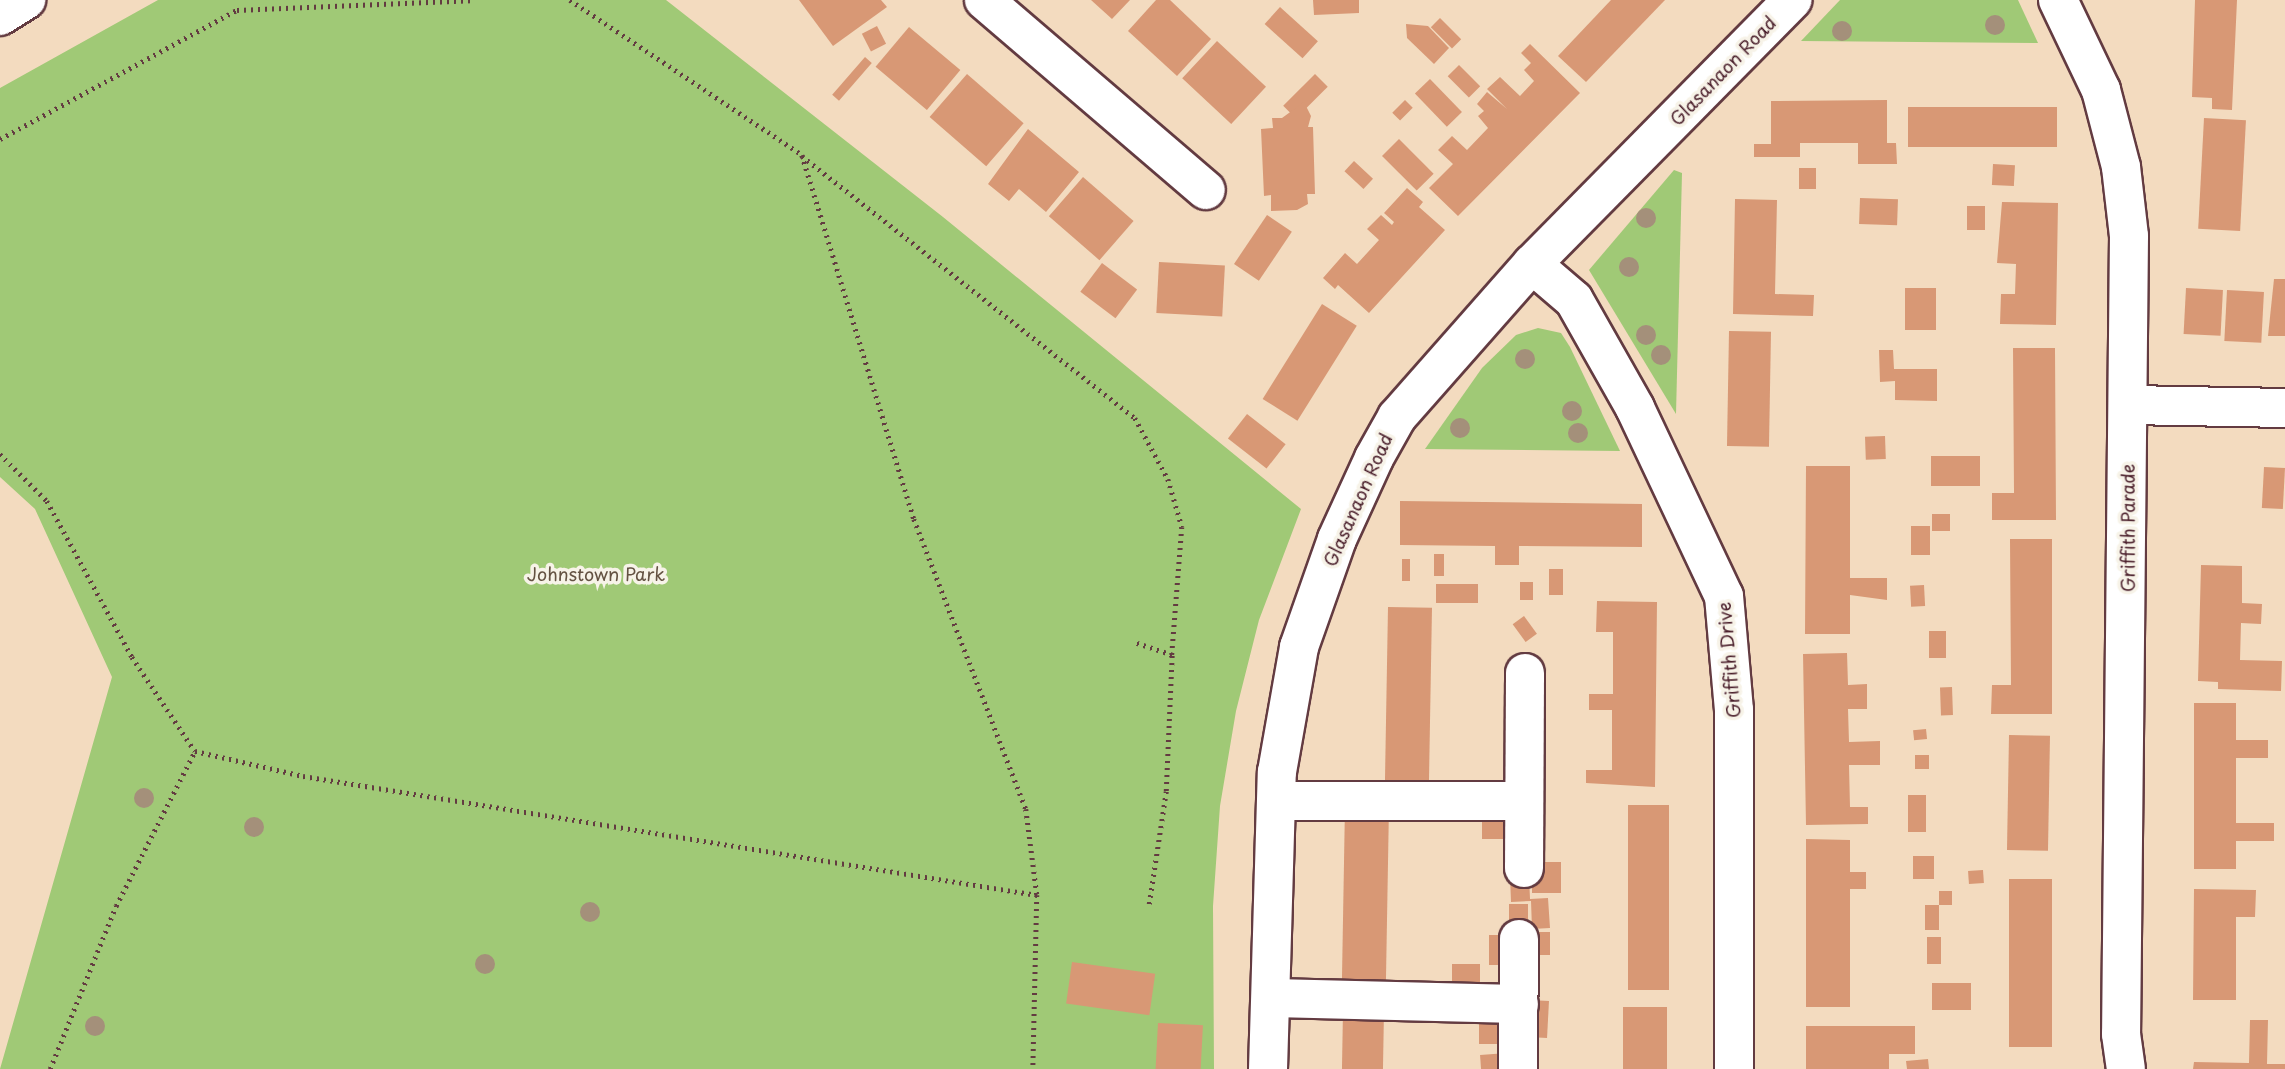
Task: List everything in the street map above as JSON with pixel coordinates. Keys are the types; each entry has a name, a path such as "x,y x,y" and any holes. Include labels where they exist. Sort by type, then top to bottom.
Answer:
{"street":[{"path":"0,16 26,0"},
{"path":"984,0 1206,190"},
{"name":"Glasanaon Road","path":"1268,1069 1277,772 1299,647 1338,539 1374,458 1397,417 1532,264 1793,0"},
{"name":"Griffith Parade","path":"2058,0 2101,90 2120,167 2129,236 2121,1034 2126,1069"},
{"name":"Griffith Drive","path":"1532,264 1574,300 1635,408 1724,596 1734,710 1734,1069"},
{"path":"2129,405 2285,408"},
{"path":"1524,868 1525,673"},
{"path":"1277,801 1524,801"},
{"path":"1518,1069 1519,939"},
{"path":"1272,999 1518,1004"}],"path":[{"path":"0,139 237,10 472,0"},
{"path":"570,0 802,155 1135,418 1168,479 1182,527 1172,655 1166,792 1149,904"},
{"path":"802,155 914,519 1026,809 1037,895 1033,1069"},
{"path":"0,454 47,501 132,657 195,751 303,776 1037,895"},
{"path":"1133,642 1172,655"},
{"path":"50,1069 116,906 195,751"}],"green space":[{"name":"Johnstown Park","path":"158,0 666,0 943,217 1301,509 1259,620 1236,711 1220,806 1213,906 1214,1069 0,1069 112,677 35,509 0,477 0,88"},
{"path":"1840,0 2018,0 2038,43 1801,41"},
{"path":"1674,170 1682,173 1676,414 1589,270"},
{"path":"1538,328 1561,333 1620,451 1425,449 1482,368 1516,335"}],"building":[{"path":"799,0 881,0 887,7 833,46"},
{"path":"1091,0 1130,0 1112,19"},
{"path":"1156,0 1170,0 1211,39 1177,76 1128,31"},
{"path":"1313,0 1359,0 1359,13 1314,15"},
{"path":"1611,0 1665,0 1586,82 1558,56"},
{"path":"2195,0 2237,0 2232,110 2212,109 2212,98 2192,97"},
{"path":"1280,7 1318,41 1303,58 1265,24"},
{"path":"1440,18 1461,39 1452,48 1431,27"},
{"path":"1406,24 1428,26 1449,48 1434,64 1407,38"},
{"path":"877,26 886,44 871,52 862,34"},
{"path":"909,27 960,70 927,110 876,67"},
{"path":"1217,41 1266,87 1231,124 1182,78"},
{"path":"1530,44 1580,93 1458,216 1429,188 1453,164 1438,150 1452,136 1467,150 1488,128 1478,116 1484,111 1477,104 1487,92 1507,109 1487,89 1500,77 1520,96 1534,81 1524,70 1531,63 1521,53"},
{"path":"865,57 872,63 839,101 832,95"},
{"path":"1459,65 1480,86 1469,98 1448,76"},
{"path":"967,74 1024,123 986,166 930,117"},
{"path":"1315,74 1328,87 1296,119 1283,106"},
{"path":"1430,79 1462,112 1447,127 1415,94"},
{"path":"1405,100 1413,108 1400,121 1392,113"},
{"path":"1887,100 1887,143 1896,143 1897,164 1858,164 1858,143 1800,143 1800,157 1754,157 1754,144 1771,144 1771,101"},
{"path":"1304,102 1311,116 1308,127 1313,127 1315,194 1307,194 1308,204 1297,210 1271,211 1271,195 1264,196 1261,129 1273,128 1272,118 1282,118"},
{"path":"1908,107 2057,107 2057,147 1908,147"},
{"path":"2204,118 2246,120 2240,231 2198,229"},
{"path":"1028,129 1079,172 1046,212 1019,189 1009,201 988,184"},
{"path":"1399,139 1434,174 1417,191 1382,156"},
{"path":"1354,161 1373,179 1363,189 1344,171"},
{"path":"1993,164 2015,165 2014,186 1992,185"},
{"path":"1799,168 1816,168 1816,189 1799,189"},
{"path":"1083,177 1134,221 1099,260 1049,216"},
{"path":"1407,188 1423,202 1419,207 1445,230 1369,313 1338,285 1335,289 1323,278 1345,253 1357,264 1379,240 1367,229 1381,215 1392,225 1394,222 1384,213"},
{"path":"1860,198 1898,199 1897,225 1859,224"},
{"path":"1735,199 1777,200 1775,294 1814,295 1813,316 1733,314"},
{"path":"2002,202 2058,203 2056,325 2000,324 2001,294 2015,294 2016,264 1997,263"},
{"path":"1967,206 1985,206 1985,230 1967,230"},
{"path":"1267,215 1292,232 1259,281 1234,264"},
{"path":"1159,262 1225,265 1222,316 1156,313"},
{"path":"1102,263 1137,289 1115,318 1080,292"},
{"path":"2274,279 2285,279 2285,336 2268,336"},
{"path":"1905,288 1936,288 1936,330 1905,330"},
{"path":"2186,288 2223,290 2221,336 2184,334"},
{"path":"2227,290 2264,292 2261,343 2224,341"},
{"path":"1322,304 1357,326 1297,421 1263,399"},
{"path":"1729,331 1771,332 1769,447 1727,446"},
{"path":"2013,348 2055,348 2056,520 1992,520 1992,493 2014,493"},
{"path":"1879,350 1893,350 1894,369 1937,369 1937,401 1895,400 1895,381 1880,382"},
{"path":"1247,414 1286,444 1267,469 1228,438"},
{"path":"1885,436 1886,459 1866,460 1865,437"},
{"path":"1931,456 1980,456 1980,486 1931,486"},
{"path":"1806,466 1850,466 1850,578 1887,578 1887,600 1850,595 1850,634 1805,634"},
{"path":"2264,467 2285,468 2283,509 2262,508"},
{"path":"1400,501 1642,504 1642,547 1519,546 1519,565 1495,565 1495,546 1400,545"},
{"path":"1932,514 1950,514 1950,531 1932,531"},
{"path":"1911,526 1930,526 1930,555 1911,555"},
{"path":"2010,539 2052,539 2052,714 1991,714 1992,685 2011,685"},
{"path":"1434,554 1444,554 1444,576 1434,576"},
{"path":"1402,559 1410,559 1410,581 1402,581"},
{"path":"2201,565 2242,566 2242,603 2262,604 2261,624 2241,623 2240,660 2282,661 2281,691 2218,689 2218,682 2198,681"},
{"path":"1549,569 1563,569 1563,595 1549,595"},
{"path":"1520,582 1533,582 1533,600 1520,600"},
{"path":"1436,584 1478,584 1478,603 1436,603"},
{"path":"1924,585 1925,606 1911,607 1910,586"},
{"path":"1597,601 1657,602 1655,787 1586,783 1586,770 1612,770 1612,710 1589,710 1589,694 1613,694 1613,632 1596,632"},
{"path":"1388,607 1432,608 1429,793 1385,792"},
{"path":"1524,616 1537,634 1526,642 1513,624"},
{"path":"1929,631 1946,631 1946,658 1929,658"},
{"path":"1847,653 1848,685 1867,684 1867,709 1848,709 1849,742 1880,741 1880,765 1849,765 1850,807 1868,807 1868,824 1806,825 1803,654"},
{"path":"1940,687 1952,687 1953,715 1941,715"},
{"path":"2194,703 2236,703 2236,740 2268,740 2268,758 2236,758 2236,823 2274,823 2274,841 2236,841 2236,869 2194,869"},
{"path":"1926,729 1927,739 1914,740 1913,730"},
{"path":"2009,735 2050,736 2048,851 2007,850"},
{"path":"1915,755 1929,755 1929,769 1915,769"},
{"path":"1908,795 1926,795 1926,832 1908,832"},
{"path":"1345,805 1389,806 1386,992 1342,991"},
{"path":"1628,805 1669,805 1669,990 1628,990"},
{"path":"1482,806 1513,806 1513,839 1482,839"},
{"path":"1806,839 1850,840 1850,872 1866,872 1866,889 1850,889 1850,1007 1806,1007"},
{"path":"1913,856 1934,856 1934,879 1913,879"},
{"path":"1532,862 1561,862 1561,893 1532,893"},
{"path":"1983,870 1984,883 1969,884 1968,871"},
{"path":"1510,876 1529,876 1530,899 1548,898 1550,928 1532,929 1531,901 1511,902"},
{"path":"2009,879 2052,879 2052,1047 2009,1047"},
{"path":"2194,889 2256,890 2255,917 2236,917 2236,1000 2193,1000"},
{"path":"1939,891 1952,891 1952,905 1939,905"},
{"path":"1509,904 1528,904 1528,931 1509,931"},
{"path":"1925,905 1939,905 1939,930 1925,930"},
{"path":"1533,932 1550,932 1550,955 1533,955"},
{"path":"1489,935 1512,935 1512,965 1489,965"},
{"path":"1927,937 1941,937 1941,964 1927,964"},
{"path":"1072,962 1155,974 1149,1015 1066,1004"},
{"path":"1452,964 1480,964 1480,990 1452,990"},
{"path":"1932,983 1971,983 1971,1010 1932,1010"},
{"path":"1530,1000 1549,1001 1547,1038 1528,1037"},
{"path":"1623,1007 1667,1007 1667,1069 1623,1069"},
{"path":"1343,1010 1384,1011 1383,1069 1342,1069"},
{"path":"2250,1020 2268,1020 2267,1064 2285,1064 2285,1069 2193,1069 2194,1062 2249,1063"},
{"path":"1479,1021 1508,1021 1508,1044 1479,1044"},
{"path":"1158,1023 1203,1025 1201,1069 1156,1069"},
{"path":"1806,1026 1915,1026 1915,1054 1889,1054 1889,1069 1806,1069"},
{"path":"1507,1053 1508,1069 1481,1069 1480,1055"},
{"path":"1928,1059 1929,1069 1907,1069 1906,1061"}]}
